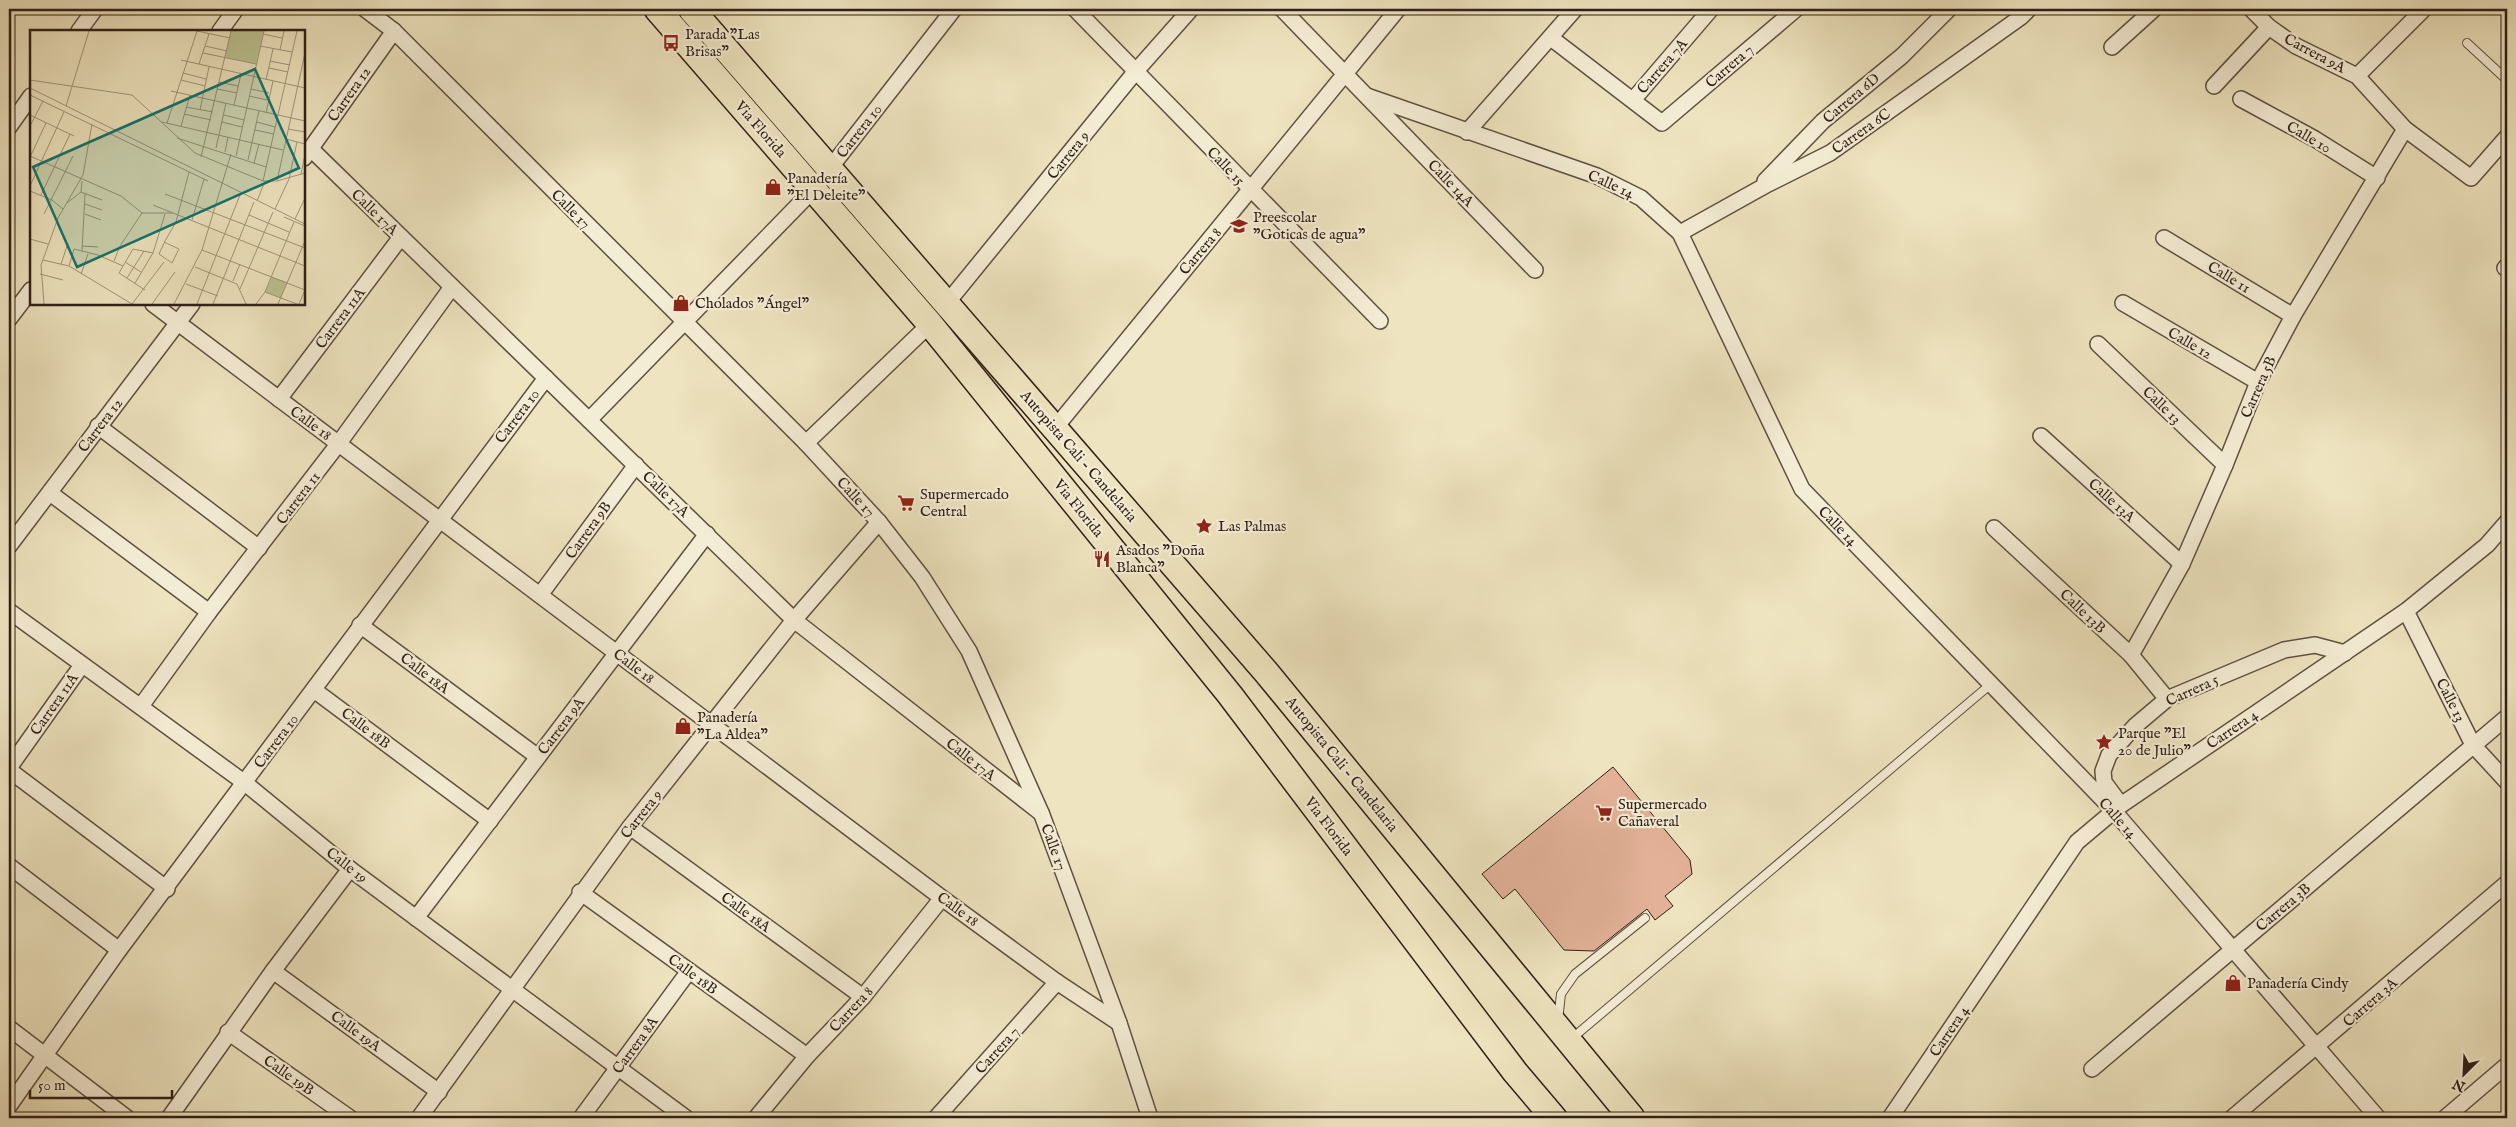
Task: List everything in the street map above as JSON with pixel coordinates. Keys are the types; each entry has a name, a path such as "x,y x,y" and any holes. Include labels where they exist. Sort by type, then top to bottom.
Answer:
{"main road":[{"name":"Via Florida","path":"658,9 930,324 1230,695 1509,1064 1554,1118"},
{"name":"Autopista Cali - Candelaria","path":"690,9 1266,672 1632,1118"}],"street":[{"path":"80,30 95,9"},
{"path":"221,30 236,9"},
{"name":"Calle 17","path":"364,9 385,14 394,31 806,443 879,522 922,577 970,651 1042,815 1119,1023 1150,1118"},
{"name":"Carrera 10","path":"589,420 813,190 954,9"},
{"name":"Calle 15","path":"1075,9 1250,191 1380,321"},
{"name":"Carrera 9","path":"947,303 1136,71 1191,9"},
{"name":"Calle 14","path":"1282,9 1367,96 1597,176 1641,198 1680,234 1802,489 1991,684 2117,807 2232,949 2378,1118"},
{"path":"1346,74 1398,9"},
{"path":"1467,132 1575,9"},
{"name":"Carrera 7A","path":"1633,100 1712,9"},
{"name":"Carrera 7","path":"1633,100 1662,123 1796,9"},
{"name":"Carrera 6D","path":"1756,191 1822,121 1902,56 1949,9"},
{"name":"Carrera 6C","path":"1680,234 1756,191 1830,153 2021,17 2029,9"},
{"path":"2112,47 2154,9"},
{"name":"Carrera 9A","path":"2251,9 2268,27 2296,46 2357,76"},
{"path":"2424,9 2357,76 2404,129 2471,178 2507,137"},
{"path":"2214,86 2268,27"},
{"name":"Carrera 12","path":"307,153 394,31"},
{"path":"1551,38 1633,100"},
{"name":"Carrera 8","path":"1055,428 1346,74"},
{"name":"Calle 14A","path":"1367,96 1535,270"},
{"path":"9,127 30,97"},
{"name":"Calle 10","path":"2241,99 2315,139 2377,178"},
{"name":"Carrera 5B","path":"2131,655 2182,564 2225,465 2258,382 2293,316 2377,178 2404,129"},
{"name":"Calle 17A","path":"307,153 401,237 794,620 1042,815"},
{"name":"Carrera 11A","path":"279,400 401,237"},
{"name":"Calle 11","path":"2164,238 2293,316"},
{"name":"Carrera 11","path":"141,706 209,612 339,443 452,287"},
{"path":"9,320 30,291"},
{"name":"Calle 12","path":"2123,303 2258,382"},
{"name":"Calle 18","path":"154,305 279,400 440,518 540,596 942,898 1057,982 1119,1023"},
{"name":"Carrera 12","path":"9,546 191,305"},
{"path":"806,443 930,324"},
{"name":"Calle 13","path":"2098,344 2225,465"},
{"name":"Carrera 10","path":"9,1106 120,950 314,690 360,624 546,378"},
{"path":"98,426 259,548"},
{"name":"Calle 13A","path":"2041,436 2182,564"},
{"name":"Carrera 9B","path":"540,596 636,466"},
{"path":"50,492 209,612"},
{"name":"Carrera 9","path":"419,1118 580,892 630,827 794,620 879,522"},
{"name":"Carrera 4","path":"1890,1118 2077,842 2117,807 2406,611 2487,545 2507,522"},
{"name":"Calle 13B","path":"1994,528 2131,655 2167,699"},
{"name":"Carrera 9A","path":"416,918 707,534"},
{"name":"Calle 19","path":"9,611 245,783 350,869 686,1118"},
{"name":"Calle 13","path":"2406,611 2473,745 2507,782"},
{"name":"Calle 18A","path":"360,624 538,757"},
{"name":"Carrera 5","path":"2117,807 2104,782 2103,771 2109,755 2135,726 2167,699 2284,650 2315,645 2345,653"},
{"name":"Carrera 11A","path":"9,769 82,665"},
{"name":"Calle 18B","path":"314,690 490,821"},
{"name":"Carrera 3B","path":"2092,1069 2507,717"},
{"path":"9,769 167,888"},
{"name":"Calle 18A","path":"630,827 864,998"},
{"path":"9,866 120,950"},
{"path":"169,1118 273,970 350,869"},
{"name":"Carrera 3A","path":"2232,1118 2317,1048 2507,883"},
{"name":"Calle 18B","path":"580,892 807,1056"},
{"name":"Carrera 8","path":"756,1118 807,1056 864,998 942,898"},
{"name":"Calle 19A","path":"273,970 439,1092"},
{"name":"Carrera 8A","path":"581,1118 689,971"},
{"name":"Carrera 7","path":"936,1118 1057,982"},
{"path":"9,1028 127,1118"},
{"name":"Calle 19B","path":"228,1032 350,1118"},
{"path":"2445,1118 2507,1065"}],"lane":[{"path":"2467,43 2507,80"},
{"path":"1562,1032 1991,684"},
{"path":"1562,1032 1560,1015 1561,994 1566,984 1575,974 1645,918"}],"building":[{"name":"Supermercado Cañaveral","path":"1613,767 1690,860 1692,874 1665,896 1673,906 1655,920 1647,909 1594,951 1564,950 1515,889 1503,899 1482,874"}],"place":[{"name":"Parada \"Las Brisas\"","path":"671,43"},
{"name":"Panadería \"El Deleite\"","path":"773,187"},
{"name":"Preescolar \"Goticas de agua\"","path":"1239,226"},
{"name":"Cholados \"Ángel\"","path":"681,303"},
{"name":"Supermercado Central","path":"906,503"},
{"name":"Las Palmas","path":"1204,526"},
{"name":"Asados \"Doña Blanca\"","path":"1102,559"},
{"name":"Panadería \"La Aldea\"","path":"683,726"},
{"name":"Parque \"El 20 de Julio\"","path":"2104,742"},
{"name":"Supermercado Cañaveral","path":"1604,813"},
{"name":"Panadería Cindy","path":"2233,983"}]}
